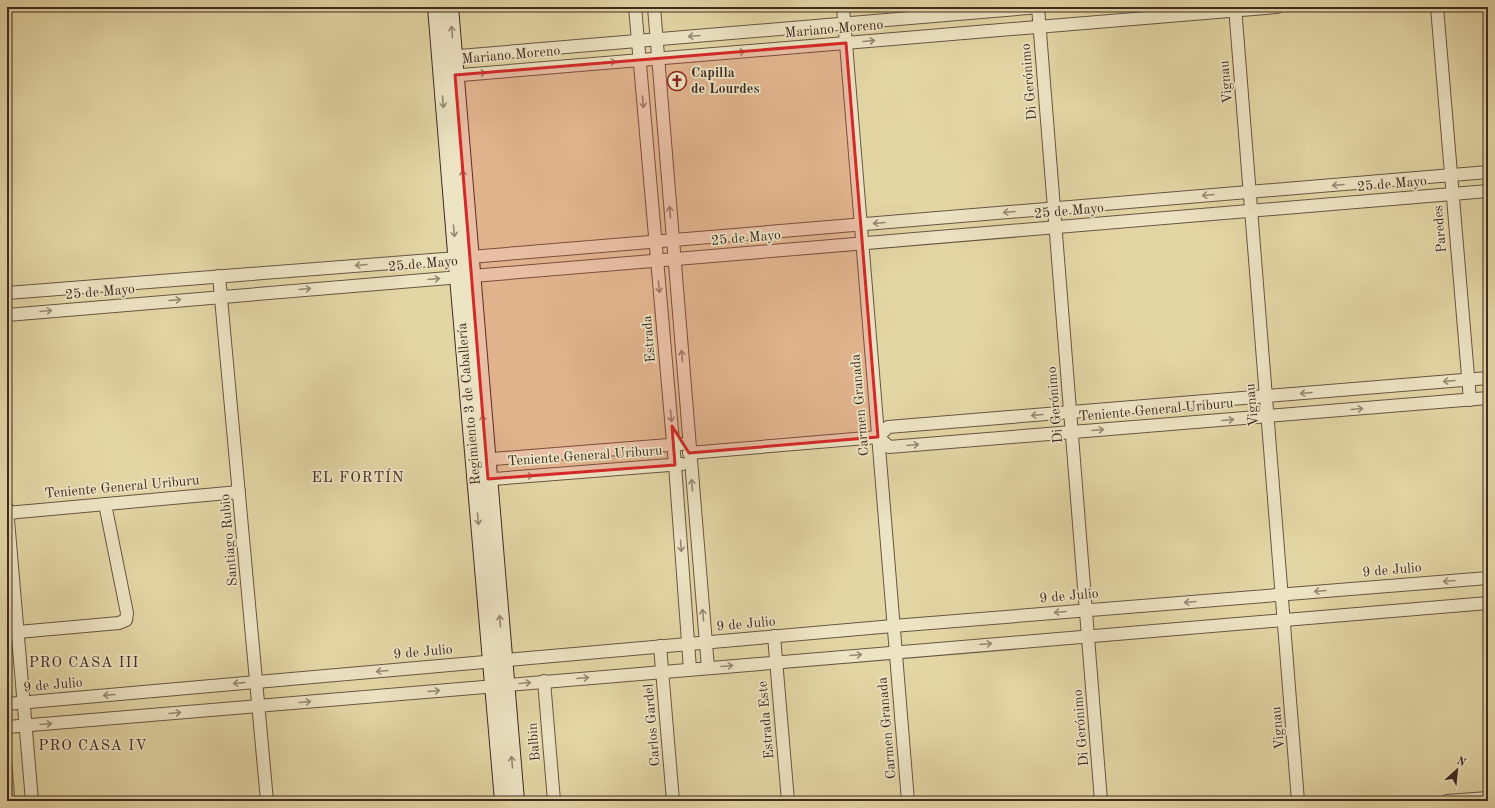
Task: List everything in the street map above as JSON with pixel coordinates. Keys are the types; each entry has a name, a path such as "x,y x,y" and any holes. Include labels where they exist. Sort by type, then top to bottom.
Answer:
{"street":[{"name":"Regimiento 3 de Caballería","path":"436,7 447,57"},
{"name":"Regimiento 3 de Caballería","path":"450,7 447,57 448,76 499,685 503,801"},
{"name":"Estrada","path":"635,7 675,465 690,669"},
{"path":"654,7 708,668"},
{"name":"Carmen Granada","path":"843,7 908,801"},
{"name":"Mariano Moreno","path":"447,57 1039,7"},
{"name":"Di Gerónimo","path":"1039,7 1101,801"},
{"name":"Mariano Moreno","path":"448,76 1040,27 1235,9 1277,7"},
{"name":"Paredes","path":"1437,7 1470,400"},
{"name":"Vignau","path":"1235,9 1298,801"},
{"name":"25 de Mayo","path":"7,293 672,240 1488,172"},
{"name":"25 de Mayo","path":"7,314 1488,191"},
{"name":"Santiago Rubio","path":"220,276 267,801"},
{"name":"Teniente General Uriburu","path":"690,453 878,437 888,427 1488,378"},
{"name":"Teniente General Uriburu","path":"878,437 889,447 1488,398"},
{"name":"Teniente General Uriburu","path":"480,460 673,444 683,444 690,453"},
{"name":"Teniente General Uriburu","path":"482,480 686,464 690,453"},
{"name":"Teniente General Uriburu","path":"7,513 239,492"},
{"path":"18,632 119,623 126,620 105,504"},
{"path":"7,508 9,566 18,632 32,801"},
{"name":"9 de Julio","path":"7,704 893,626 1282,594 1488,581"},
{"path":"7,727 1488,603"},
{"name":"Estrada Este","path":"774,636 788,801"},
{"name":"Carlos Gardel","path":"660,646 673,801"},
{"name":"Balbin","path":"544,681 554,801"},
{"name":"Regimiento 3 de Caballería","path":"499,685 516,801"},
{"path":"1447,801 1488,798"}],"highlighted area":[{"path":"846,43 878,437 689,453 672,426 675,465 488,479 455,75"}],"green space":[{"path":"7,736 10,740 15,801 7,801"}],"place":[{"name":"Capilla de Lourdes","path":"677,81"}],"district":[{"name":"EL FORTÍN","path":"358,478"},
{"name":"PRO CASA III","path":"84,663"},
{"name":"PRO CASA IV","path":"93,746"}]}
